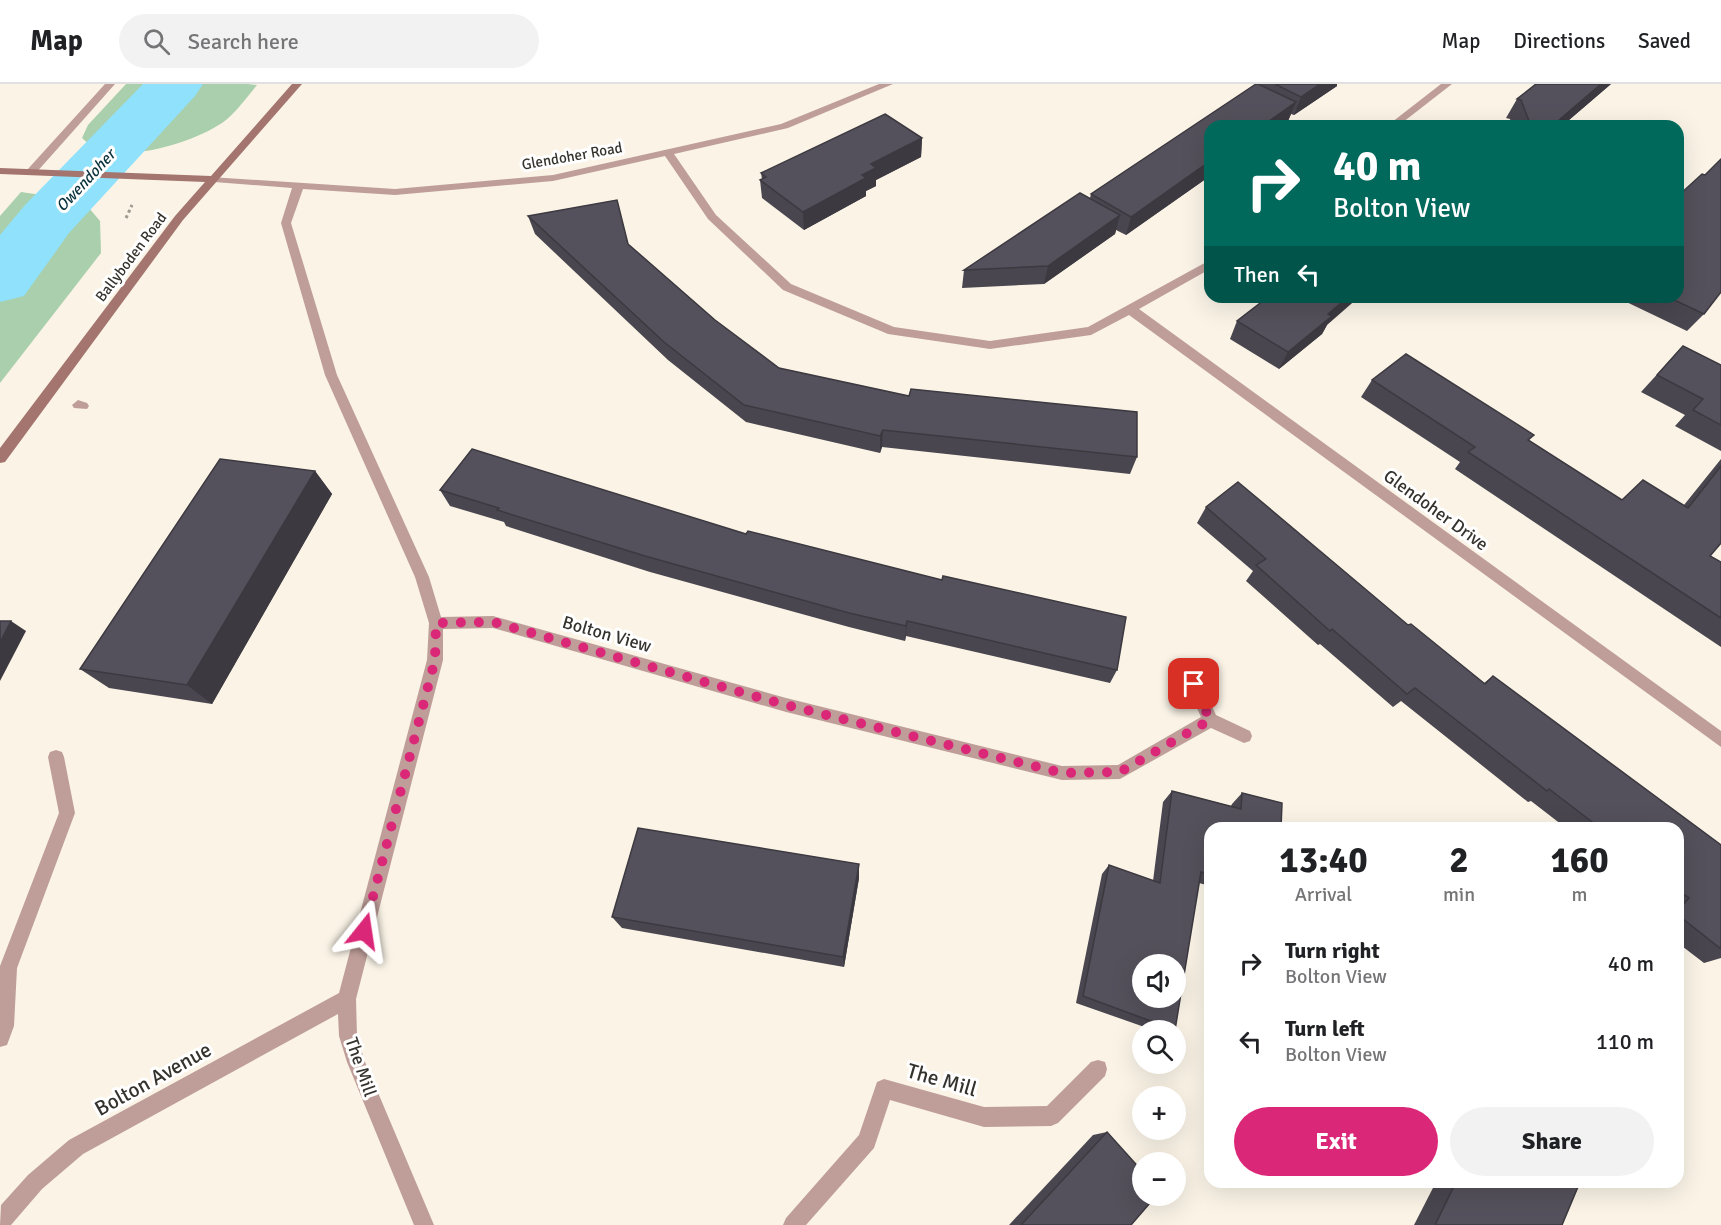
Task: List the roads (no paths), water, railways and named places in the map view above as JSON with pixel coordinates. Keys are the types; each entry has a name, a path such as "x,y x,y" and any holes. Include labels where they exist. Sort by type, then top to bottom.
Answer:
{"main road":[{"name":"Ballyboden Road","path":"0,458 179,218 297,84"},
{"path":"0,171 214,179"}],"street":[{"path":"31,172 110,84"},
{"name":"Glendoher Road","path":"214,179 395,192 553,178 784,126 888,84"},
{"path":"1400,120 1447,84"},
{"path":"667,152 712,217 787,287 892,331 990,345 1091,331 1204,267"},
{"path":"299,184 286,223 332,375 422,577 436,623"},
{"name":"Glendoher Drive","path":"1130,309 1721,740"},
{"name":"Bolton View","path":"436,623 493,622 786,705 1062,773 1120,772 1210,720"},
{"name":"The Mill","path":"424,1225 356,1062 348,1036 347,999 435,660 436,623"},
{"path":"1194,684 1210,720 1244,735"},
{"path":"0,1038 5,1026 8,968 67,813 56,757"},
{"name":"Bolton Avenue","path":"0,1223 22,1194 47,1169 76,1147 347,999"},
{"name":"The Mill","path":"793,1225 867,1141 884,1089 984,1117 1051,1116 1098,1069"}],"waterway":[{"name":"Owendoher","path":"0,280 47,219 175,84"}]}
